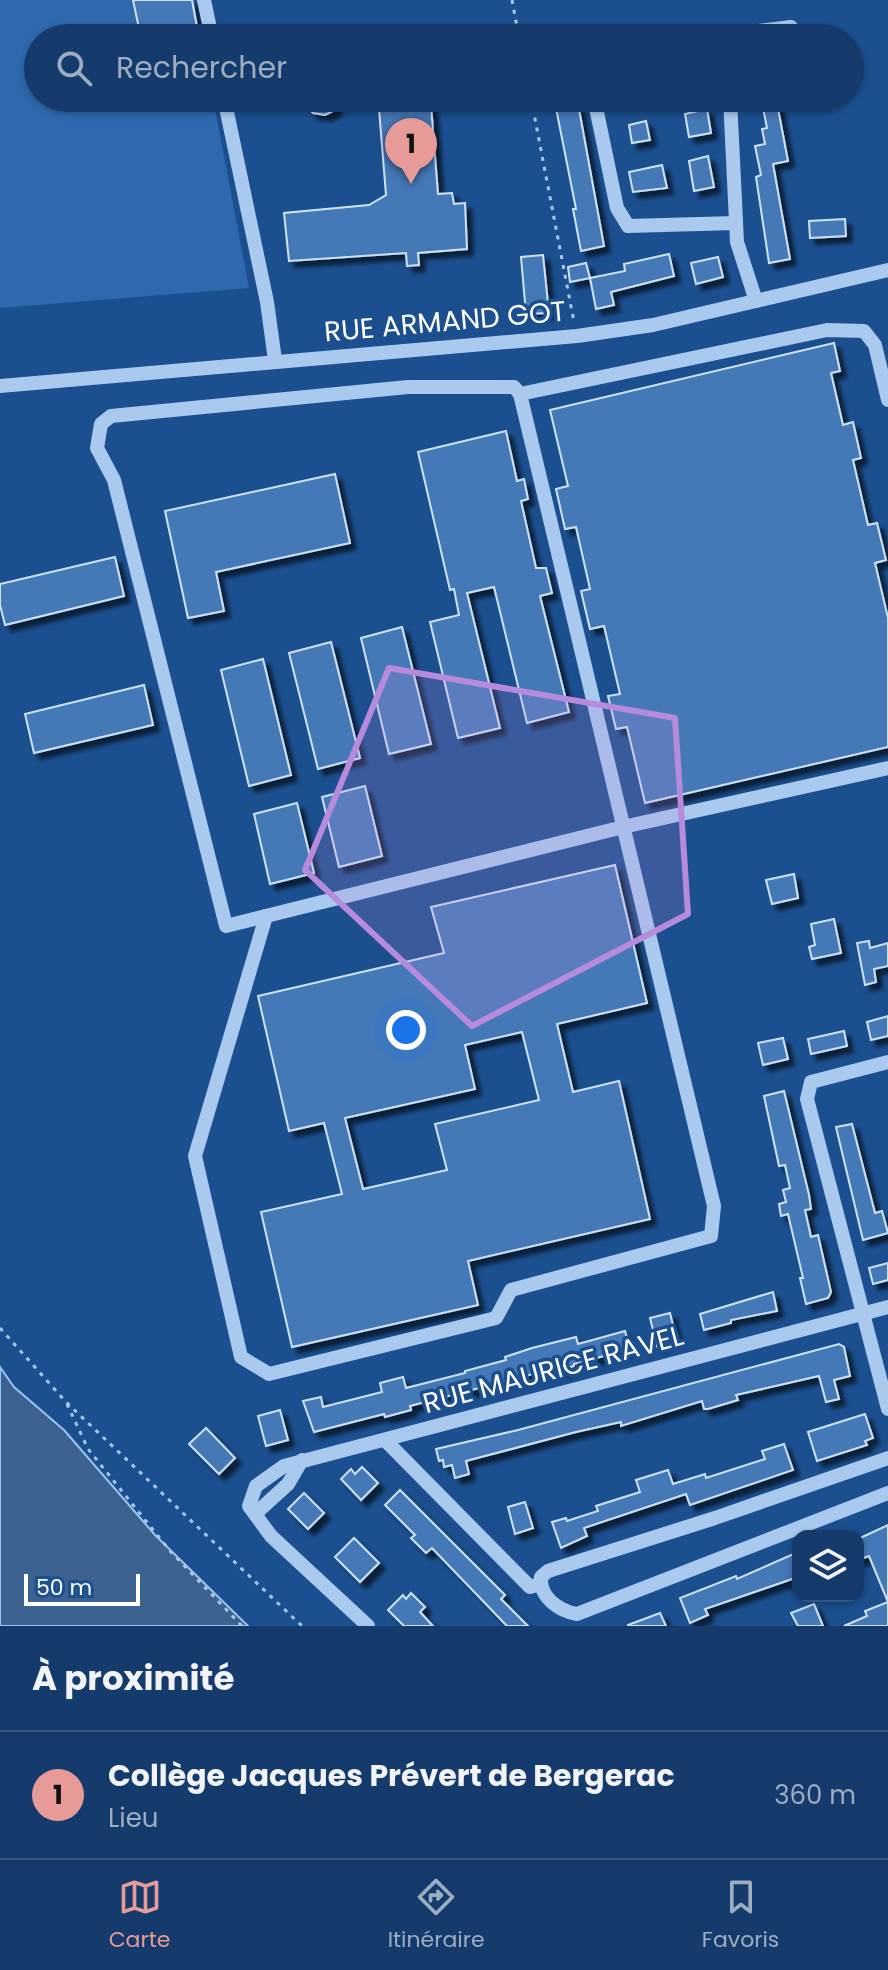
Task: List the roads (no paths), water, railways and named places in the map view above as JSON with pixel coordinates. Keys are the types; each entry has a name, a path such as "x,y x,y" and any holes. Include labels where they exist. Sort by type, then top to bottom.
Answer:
{"street":[{"path":"204,0 209,24"},
{"path":"227,112 267,302 275,360"},
{"path":"597,112 617,208 628,226 735,223"},
{"path":"731,112 737,242 756,301"},
{"name":"RUE ARMAND GOT","path":"0,386 577,336 653,325 888,270"},
{"path":"520,394 827,330 864,331 875,345 888,400"},
{"path":"266,916 195,1156 241,1357 269,1374 496,1318 511,1290 711,1236 714,1206 623,827 520,394 514,387 408,387 111,416 101,424 97,448 114,480 226,926 266,916 623,827 888,768"},
{"path":"888,1062 811,1082 807,1099 888,1409"},
{"name":"RUE MAURICE RAVEL","path":"368,1626 271,1536 252,1510 256,1486 284,1466 888,1307"},
{"path":"385,1440 530,1587 540,1584"},
{"path":"888,1458 548,1571 541,1577 540,1584 544,1594 572,1620 888,1493"}],"place":[{"name":"Collège Jacques Prévert de Bergerac","path":"411,184"}]}
